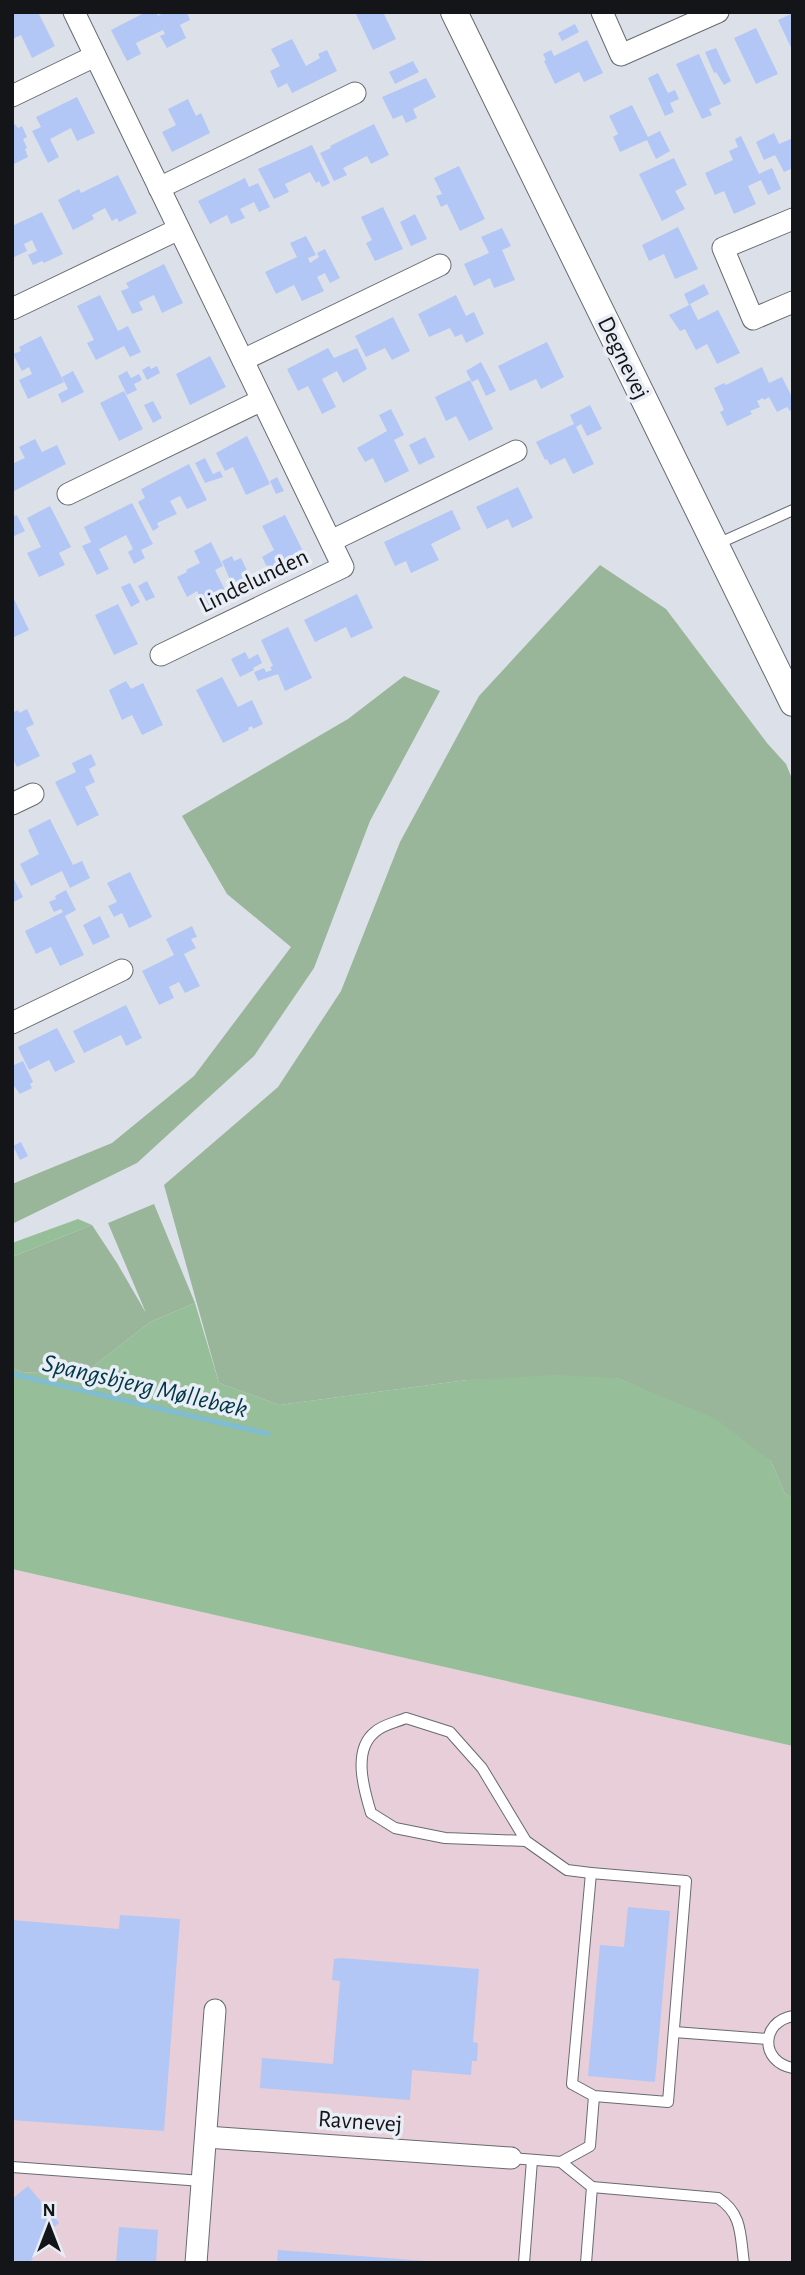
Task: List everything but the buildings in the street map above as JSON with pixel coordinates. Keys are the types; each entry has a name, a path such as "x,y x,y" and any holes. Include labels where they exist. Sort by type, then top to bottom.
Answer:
{"street":[{"name":"Degnevej","path":"454,12 793,703"},
{"path":"602,12 621,55 718,12"},
{"name":"Lindelunden","path":"80,14 95,56 343,567 161,655"},
{"path":"12,96 95,56"},
{"path":"159,188 355,93"},
{"path":"793,219 723,248 753,319 793,302"},
{"path":"12,309 179,229"},
{"path":"243,360 440,265"},
{"path":"68,494 262,400"},
{"name":"Lindelunden","path":"331,541 516,452"},
{"path":"12,804 33,793"},
{"path":"12,1023 122,970"},
{"path":"196,2263 215,2010"},
{"name":"Ravnevej","path":"206,2137 522,2159"}],"lane":[{"path":"715,545 793,510"},
{"path":"526,1841 445,1838 395,1828 371,1813 362,1784 363,1751 374,1732 407,1718 450,1732 482,1768 526,1841 566,1870 686,1881 668,2102 594,2096 572,2084 591,1873"},
{"path":"793,2016 776,2024 768,2039 772,2056 785,2067 793,2068"},
{"path":"674,2032 768,2039"},
{"path":"524,2263 522,2159 561,2162 590,2146 594,2096"},
{"path":"561,2162 592,2188 718,2198 730,2206 738,2220 744,2263"},
{"path":"12,2167 202,2181"},
{"path":"586,2263 592,2188"}],"shaded area":[{"path":"12,1569 793,1746 793,2263 12,2263"}],"green space":[{"path":"600,565 666,609 767,743 786,764 793,781 793,1500 784,1492 771,1461 656,1395 617,1378 467,1380 279,1405 219,1383 164,1185 278,1087 341,991 400,842 479,696"},
{"path":"404,676 440,691 370,821 314,968 254,1056 137,1163 12,1224 12,1184 112,1143 194,1076 291,947 227,894 182,816 348,719"},
{"path":"154,1204 195,1303 150,1322 86,1372 22,1372 12,1368 12,1257 92,1225 146,1313 108,1223"},
{"path":"78,1219 92,1225 12,1257 12,1243"},
{"path":"195,1303 219,1383 279,1405 467,1380 555,1375 617,1378 716,1419 771,1461 784,1492 793,1500 793,1746 12,1569 12,1368 22,1372 86,1372 150,1322"}],"waterway":[{"name":"Spangsbjerg Møllebæk","path":"12,1374 268,1434"}]}
